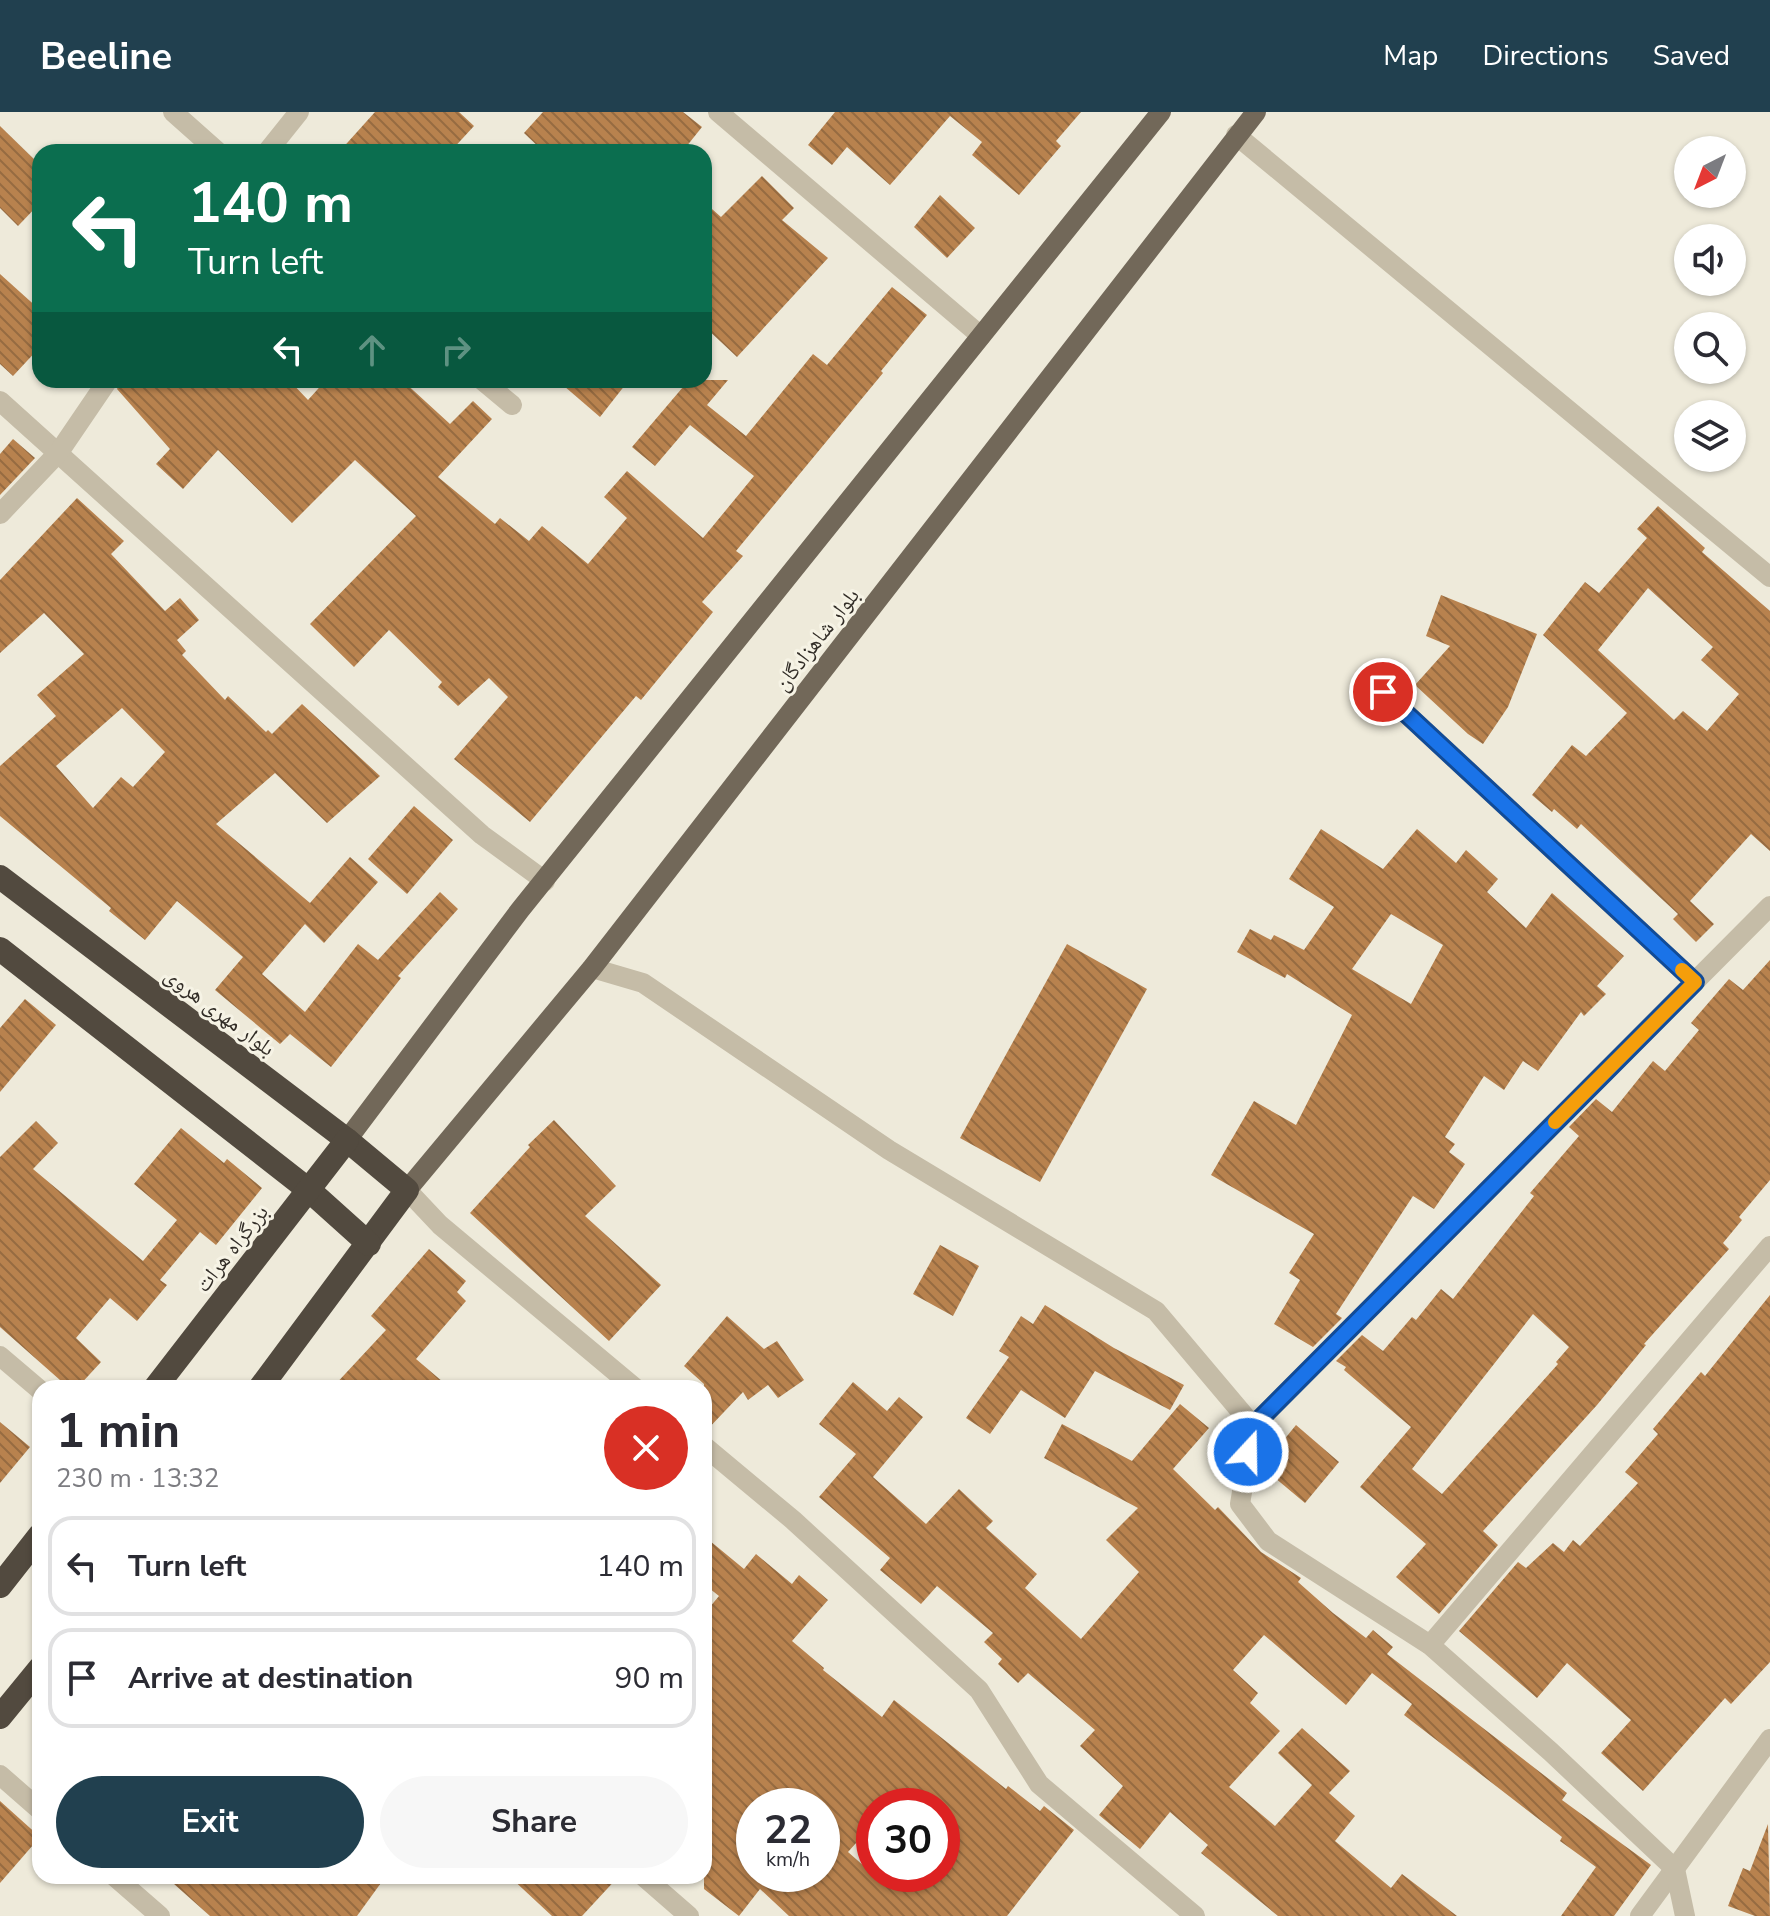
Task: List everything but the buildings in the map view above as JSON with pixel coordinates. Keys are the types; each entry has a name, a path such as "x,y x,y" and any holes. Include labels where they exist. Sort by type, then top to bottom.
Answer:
{"highway":[{"name":"بلوار مهری هروی","path":"0,877 347,1140 407,1190"},
{"path":"0,949 310,1191 369,1244"},
{"name":"بزرگراه هرات","path":"161,1380 347,1140"},
{"path":"266,1380 407,1190"},
{"path":"0,1586 32,1545"},
{"path":"0,1717 32,1678"}],"main road":[{"path":"347,1140 545,881 1161,112"},
{"name":"بلوار شاهزادگان","path":"407,1190 592,968 1256,112"}],"street":[{"path":"173,112 209,144"},
{"path":"273,144 299,112"},
{"path":"718,112 981,336"},
{"path":"1236,135 1770,577"},
{"path":"0,514 59,452 103,388"},
{"path":"492,388 512,405"},
{"path":"0,401 482,835 545,881"},
{"path":"1383,692 1695,982"},
{"path":"1685,1916 1675,1869 1551,1752 1430,1645 1268,1541 1240,1504 1253,1426 1770,906"},
{"path":"592,968 643,983 889,1150 1156,1311 1253,1426"},
{"path":"407,1190 440,1225 625,1380"},
{"path":"1430,1645 1770,1246"},
{"path":"0,1356 32,1383"},
{"path":"712,1453 793,1520 979,1690 1039,1784 1195,1916"},
{"path":"1640,1916 1770,1739"},
{"path":"0,1775 32,1803"},
{"path":"123,1884 160,1916"},
{"path":"652,1884 689,1916"}],"slow traffic":[{"path":"1555,1122 1695,982 1682,970"}],"route":[{"path":"1248,1452 1253,1426 1695,982 1383,692"}]}
